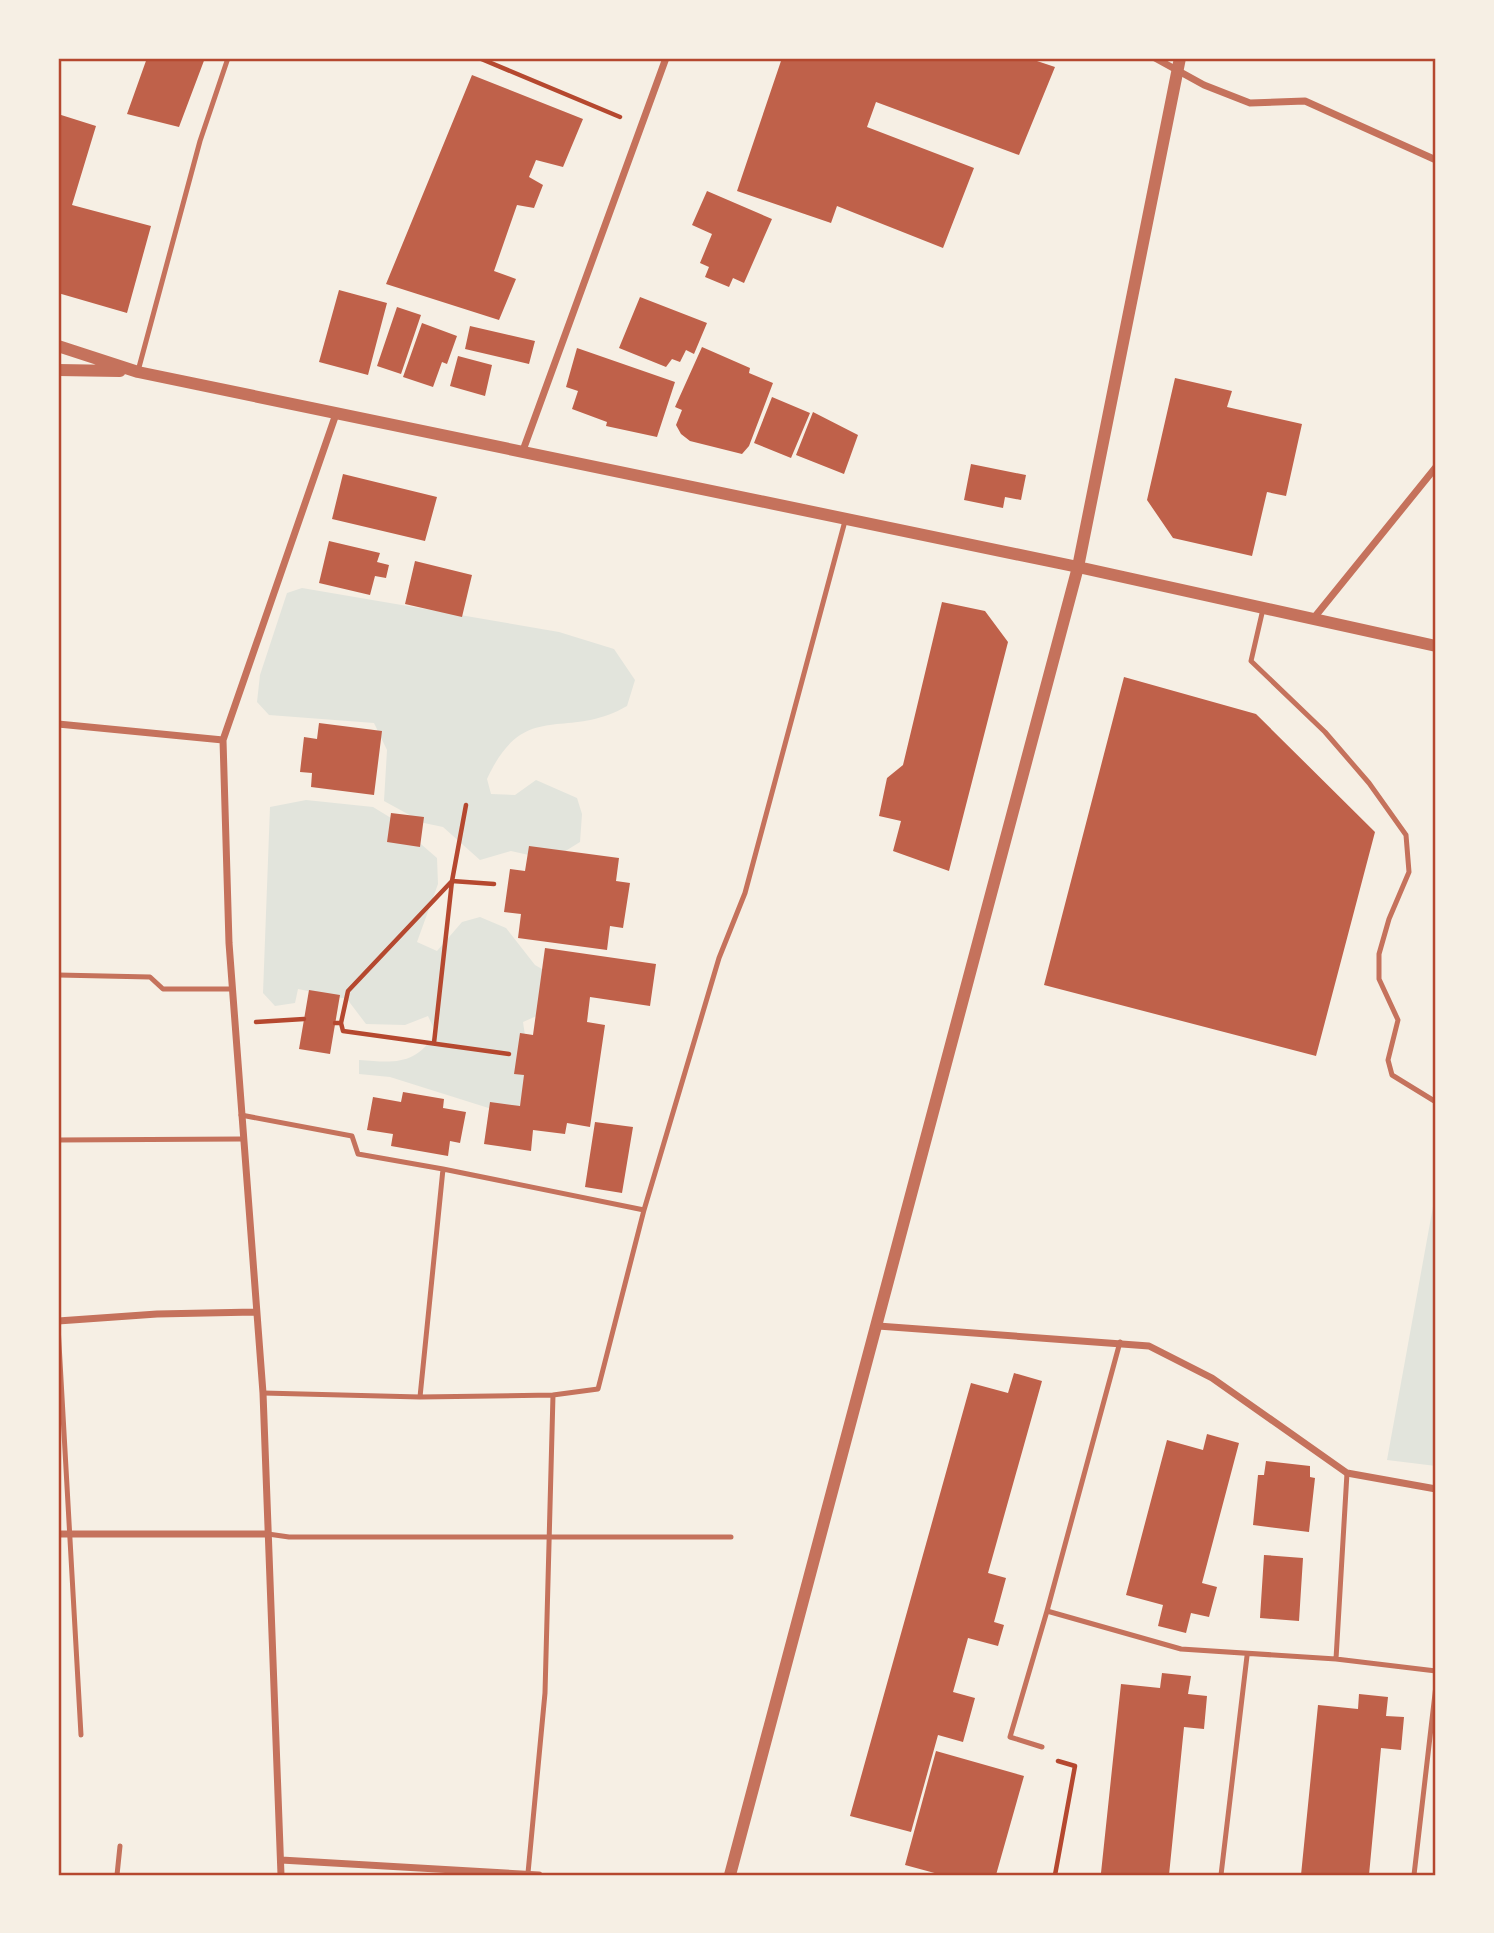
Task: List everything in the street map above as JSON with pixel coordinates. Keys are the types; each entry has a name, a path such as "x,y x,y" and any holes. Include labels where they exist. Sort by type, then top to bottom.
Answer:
{"street":[{"path":"522,454 666,58"},
{"path":"1155,58 1179,64 1204,85 1250,103 1305,101 1436,160"},
{"path":"730,1875 1078,567 1179,64"},
{"path":"58,346 136,372 845,521 1078,567 1436,646"},
{"path":"58,370 136,372"},
{"path":"281,1875 263,1393 232,989 223,740 336,414"},
{"path":"1312,619 1436,467"},
{"path":"58,724 223,740"},
{"path":"58,1324 157,1314 256,1312"},
{"path":"878,1326 1149,1346 1212,1378 1348,1473 1436,1489"},
{"path":"58,1534 268,1534"},
{"path":"281,1860 528,1872 539,1875"}],"lane":[{"path":"136,372 200,141 228,58"},
{"path":"263,1393 421,1397 553,1395 598,1388 644,1210 719,958 745,893 845,521"},
{"path":"1263,609 1251,661 1325,732 1369,783 1406,835 1409,872 1389,919 1379,954 1379,979 1398,1020 1388,1060 1392,1075 1436,1101"},
{"path":"58,975 150,977 163,989 232,989"},
{"path":"241,1115 352,1136 358,1154 644,1210"},
{"path":"58,1140 242,1139"},
{"path":"421,1397 443,1169"},
{"path":"58,1324 81,1735"},
{"path":"1042,1747 1010,1737 1120,1342"},
{"path":"528,1872 545,1693 553,1395"},
{"path":"1336,1659 1348,1473"},
{"path":"268,1534 289,1537 731,1537"},
{"path":"1047,1611 1181,1649 1247,1656 1336,1659 1436,1671"},
{"path":"1221,1875 1247,1656"},
{"path":"1414,1875 1436,1685"},
{"path":"117,1875 120,1846"}],"path":[{"path":"479,58 641,126"},
{"path":"434,1043 452,881 466,805"},
{"path":"452,881 494,884"},
{"path":"452,881 348,991 338,1023 343,1031 509,1054"},
{"path":"235,1024 304,1019"},
{"path":"1042,1747 1054,1760 1075,1766 1055,1875"}],"shaded area":[{"path":"302,588 559,632 614,649 635,680 627,706 605,716 532,729 516,738 501,754 487,779 491,794 515,795 536,780 577,798 582,814 580,842 551,860 511,851 480,860 443,827 424,823 384,801 387,750 374,723 269,715 257,702 260,675 287,593"},
{"path":"306,800 373,807 391,818 437,858 438,884 417,942 437,951 462,922 480,917 506,928 535,965 554,976 550,1010 523,1022 532,1083 514,1116 390,1077 359,1074 359,1060 404,1060 420,1051 436,1033 428,1016 405,1025 366,1024 347,999 298,989 295,1003 275,1006 263,993 270,807"},
{"path":"1436,1190 1436,1466 1387,1460"}],"building":[{"path":"147,58 205,58 179,127 127,114"},
{"path":"782,58 1028,58 1055,67 1019,155 876,102 867,127 974,168 943,248 837,206 831,223 737,191"},
{"path":"472,75 583,119 563,167 536,160 529,177 543,185 534,208 517,205 494,271 516,279 499,320 386,284"},
{"path":"58,114 96,126 72,205 151,226 127,313 58,293"},
{"path":"707,191 772,219 744,283 733,278 729,287 705,277 709,267 700,263 712,234 692,225"},
{"path":"339,290 387,303 368,375 319,362"},
{"path":"640,297 707,323 694,354 686,350 680,362 672,359 666,367 619,348"},
{"path":"397,307 421,315 401,374 377,366"},
{"path":"422,323 457,336 447,364 442,362 433,387 403,377"},
{"path":"470,326 535,341 529,364 465,349"},
{"path":"702,347 750,368 749,373 773,383 749,446 742,454 690,441 681,434 676,425 682,410 675,407"},
{"path":"577,348 675,382 657,437 606,426 607,422 572,409 578,391 566,387"},
{"path":"458,356 492,365 485,396 450,386"},
{"path":"1175,378 1232,391 1227,407 1302,424 1286,496 1267,492 1252,556 1173,538 1147,500"},
{"path":"772,397 810,413 791,458 754,443"},
{"path":"813,412 858,435 844,474 796,455"},
{"path":"971,464 1026,475 1021,500 1005,497 1003,508 964,500"},
{"path":"343,474 437,497 425,541 332,519"},
{"path":"329,541 380,553 377,562 389,565 386,578 375,576 370,595 319,583"},
{"path":"415,561 472,575 462,617 405,604"},
{"path":"942,602 985,611 1008,642 949,871 893,851 901,821 879,816 887,778 903,765"},
{"path":"1124,677 1256,714 1375,832 1316,1056 1044,985"},
{"path":"319,723 382,731 374,795 311,787 312,773 300,772 304,737 317,739"},
{"path":"391,813 424,817 420,847 387,842"},
{"path":"529,846 619,858 616,881 630,883 623,928 610,926 607,950 518,938 521,914 504,912 510,869 525,871"},
{"path":"545,948 656,964 650,1006 590,997 587,1022 605,1025 590,1127 567,1123 565,1134 533,1130 531,1151 484,1144 490,1102 520,1106 524,1075 514,1074 520,1033 533,1035"},
{"path":"309,990 340,995 330,1054 299,1049"},
{"path":"403,1092 444,1099 443,1108 466,1112 460,1143 450,1141 448,1156 391,1146 393,1134 367,1130 373,1097 401,1102"},
{"path":"595,1122 633,1127 622,1193 585,1187"},
{"path":"1014,1373 1042,1381 988,1573 1006,1578 994,1622 1004,1625 998,1646 968,1638 953,1692 975,1698 963,1742 938,1735 911,1832 850,1816 971,1383 1008,1393"},
{"path":"1207,1434 1239,1443 1202,1583 1217,1587 1209,1617 1191,1613 1186,1633 1158,1626 1163,1605 1126,1595 1167,1440 1203,1450"},
{"path":"1266,1461 1310,1466 1310,1477 1315,1478 1309,1532 1253,1525 1258,1475 1264,1475"},
{"path":"1264,1555 1303,1558 1299,1621 1260,1618"},
{"path":"1162,1673 1191,1676 1188,1694 1207,1696 1204,1729 1184,1727 1169,1875 1101,1873 1121,1684 1160,1688"},
{"path":"1359,1694 1388,1697 1386,1716 1404,1717 1401,1750 1381,1748 1369,1875 1301,1875 1318,1705 1358,1709"},
{"path":"936,1751 1024,1776 996,1875 942,1875 905,1865"}]}
